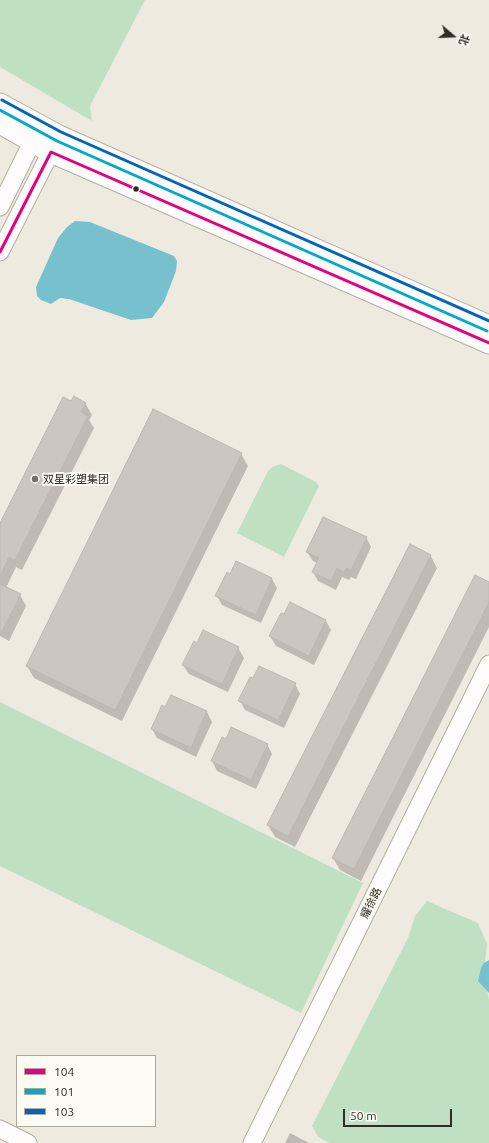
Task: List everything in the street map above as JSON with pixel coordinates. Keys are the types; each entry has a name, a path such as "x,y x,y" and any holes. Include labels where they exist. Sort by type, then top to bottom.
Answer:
{"main road":[{"path":"0,104 36,134 55,144 489,343"},
{"path":"0,124 36,134"},
{"path":"55,144 489,326"}],"street":[{"path":"0,207 36,134"},
{"path":"0,252 55,144"},
{"name":"耀徐路","path":"252,1143 489,664"},
{"path":"0,1129 28,1143"}],"green space":[{"path":"0,0 145,0 90,106 92,121 0,67"},
{"path":"281,464 316,482 319,486 284,557 237,533 268,471 272,467"},
{"path":"0,702 363,883 301,1013 0,866"},
{"path":"427,901 478,923 487,944 484,972 489,1000 489,1143 329,1143 318,1137 312,1126 408,938 415,916"}],"water":[{"path":"75,221 90,222 174,256 177,261 176,271 164,302 152,318 131,320 69,299 60,298 51,304 41,300 37,296 36,287 58,238 67,227"},
{"path":"489,960 489,993 478,981 481,968 484,963"}],"building":[{"path":"74,396 86,403 81,412 88,416 15,560 9,557 0,576 0,523 63,397 71,401"},
{"path":"153,409 242,453 115,710 26,666"},
{"path":"323,517 367,537 351,570 346,568 344,572 337,568 331,581 312,572 319,558 306,552"},
{"path":"410,544 431,555 288,836 267,825"},
{"path":"236,561 272,578 256,615 215,596 227,572 230,574"},
{"path":"475,575 489,582 489,602 354,869 332,858"},
{"path":"0,584 21,594 0,635"},
{"path":"290,602 326,620 309,656 269,636 281,613 284,614"},
{"path":"203,630 239,647 222,684 182,665 194,641 197,643"},
{"path":"259,666 296,683 278,720 238,701 250,677 253,678"},
{"path":"171,695 207,711 191,748 151,729 162,705 165,707"},
{"path":"231,727 268,744 251,780 211,761 222,737 226,739"}],"transit line":[{"name":"103","path":"2,100 61,132 489,321"},
{"name":"101","path":"0,110 57,141 487,331"},
{"name":"104","path":"0,252 51,152 489,343"}],"place":[{"name":"双星彩塑集团","path":"35,479"}]}
